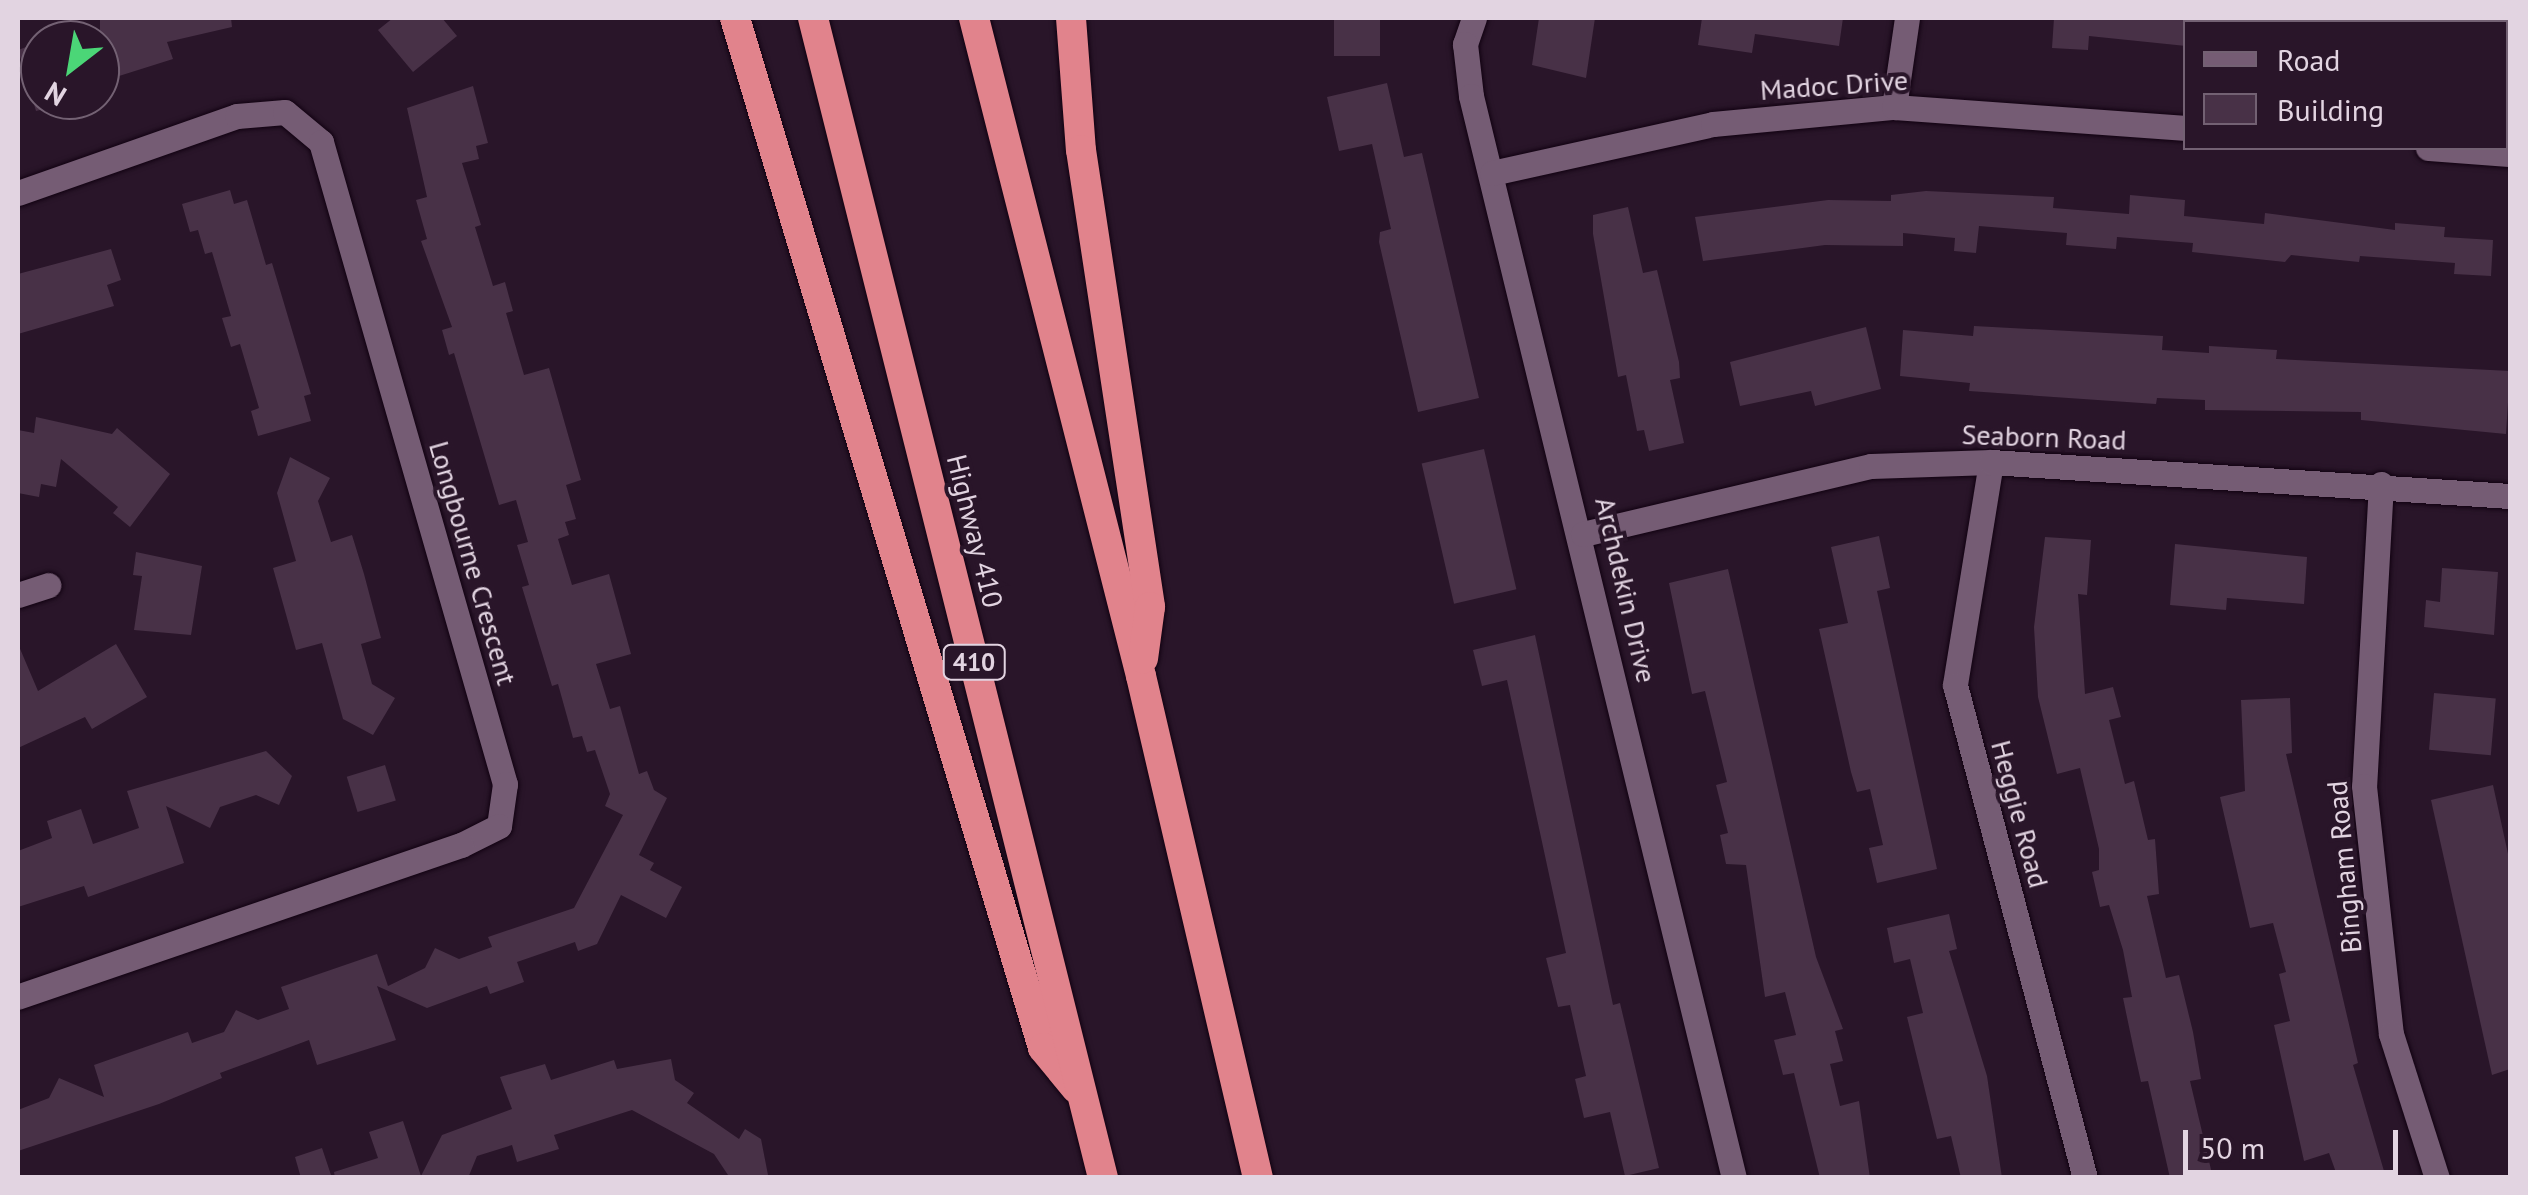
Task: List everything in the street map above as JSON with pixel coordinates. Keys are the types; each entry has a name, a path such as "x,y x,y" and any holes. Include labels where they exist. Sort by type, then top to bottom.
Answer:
{"highway":[{"path":"734,18 1044,1048 1083,1097"},
{"name":"Highway 410","path":"813,18 1102,1178"},
{"path":"974,18 1141,676 1258,1178"},
{"path":"1071,18 1081,150 1150,607 1141,676"}],"street":[{"name":"Archdekin Drive","path":"1474,18 1465,44 1492,172 1583,534 1734,1178"},
{"path":"1894,107 1908,18"},
{"name":"Madoc Drive","path":"1492,172 1713,124 1894,107 2183,128"},
{"name":"Longbourne Crescent","path":"18,193 237,116 285,112 321,142 505,784 499,826 461,845 18,996"},
{"path":"2455,150 2510,154"},
{"name":"Seaborn Road","path":"1583,534 1871,466 1991,462 2381,484 2510,496"},
{"name":"Heggie Road","path":"1991,462 1955,685 2085,1178"},
{"name":"Bingham Road","path":"2381,484 2364,786 2391,1034 2437,1178"},
{"path":"18,595 48,585"}],"building":[{"path":"231,18 232,27 167,42 173,59 120,76 120,20 100,20"},
{"path":"393,18 442,18 457,36 413,72 378,30"},
{"path":"1334,18 1380,18 1380,56 1334,56"},
{"path":"1539,18 1595,18 1586,78 1532,65"},
{"path":"1702,18 1843,18 1839,46 1755,34 1752,53 1698,45"},
{"path":"2054,18 2186,18 2183,46 2089,36 2088,50 2052,48"},
{"path":"1387,83 1404,157 1422,153 1479,398 1418,412 1379,242 1380,232 1391,229 1372,144 1339,151 1327,97"},
{"path":"473,86 488,143 476,146 479,159 462,163 481,225 475,227 493,286 505,282 513,311 506,313 524,375 549,368 581,480 566,485 576,519 565,522 569,535 558,539 572,585 609,574 631,654 596,664 610,709 620,706 639,774 647,771 654,790 667,798 639,855 654,863 650,870 682,887 666,918 621,895 597,944 578,951 575,942 517,962 524,982 490,994 487,986 427,1008 377,986 396,1040 317,1065 309,1040 220,1073 222,1078 159,1104 18,1151 18,1110 49,1098 59,1078 104,1097 94,1065 188,1032 192,1043 224,1032 236,1010 258,1020 289,1009 281,987 377,954 388,986 425,968 435,948 459,959 492,947 488,937 574,908 623,815 605,806 610,794 595,750 587,752 582,736 573,738 558,684 552,686 522,587 529,585 517,545 528,542 516,500 499,505 454,353 449,355 442,330 452,327 421,241 427,239 416,200 427,197 407,108"},
{"path":"230,190 234,204 247,200 266,265 272,263 311,394 304,396 311,421 258,436 251,411 259,408 240,344 231,347 222,318 231,316 212,252 205,254 198,230 190,232 182,204"},
{"path":"1926,191 2054,197 2053,208 2129,214 2130,195 2185,200 2184,216 2264,224 2265,213 2395,230 2395,223 2445,227 2444,237 2493,240 2491,276 2454,274 2455,263 2360,256 2359,262 2291,255 2285,262 2192,252 2193,243 2117,237 2116,249 2066,245 2067,233 1979,226 1976,253 1954,251 1955,238 1903,233 1903,246 1825,245 1703,261 1695,217 1828,200 1891,201 1891,195"},
{"path":"1628,207 1643,273 1657,270 1679,362 1680,378 1670,380 1684,443 1649,451 1644,430 1637,431 1626,375 1618,377 1593,234 1593,215"},
{"path":"111,249 121,280 107,285 114,306 18,334 18,274"},
{"path":"1974,326 2163,336 2162,350 2209,353 2209,346 2277,350 2276,359 2510,371 2506,434 2361,420 2361,412 2205,410 2205,400 2157,398 2156,404 1969,391 1970,383 1900,376 1903,330 1973,336"},
{"path":"1866,327 1881,389 1815,406 1811,391 1740,406 1730,362"},
{"path":"36,417 112,434 117,428 170,474 130,527 113,513 118,507 61,459 56,487 41,484 39,497 18,493 18,430 34,433"},
{"path":"1484,449 1516,589 1454,604 1422,463"},
{"path":"290,457 330,478 318,501 331,542 352,535 364,574 381,638 361,644 372,684 395,698 373,735 343,719 322,643 296,650 273,568 296,561 277,493"},
{"path":"1879,536 1890,588 1877,591 1937,869 1877,883 1869,848 1883,845 1870,789 1857,792 1851,772 1819,629 1848,623 1831,547"},
{"path":"2045,537 2091,540 2087,595 2078,594 2085,694 2113,687 2121,717 2109,720 2125,784 2134,781 2148,840 2155,839 2159,894 2147,896 2166,978 2179,975 2193,1032 2201,1079 2190,1081 2213,1178 2170,1178 2148,1081 2141,1082 2123,998 2132,997 2123,950 2109,905 2100,907 2092,872 2099,870 2099,849 2080,768 2057,774 2038,697 2034,627"},
{"path":"2175,544 2307,557 2304,604 2227,598 2226,610 2170,605"},
{"path":"136,552 202,566 191,635 134,630 142,576 133,575"},
{"path":"2442,568 2498,572 2494,635 2424,627 2426,600 2440,602"},
{"path":"1728,569 1816,957 1843,1029 1835,1031 1843,1061 1830,1064 1840,1106 1859,1101 1870,1178 1820,1178 1794,1073 1783,1075 1774,1040 1796,1035 1785,992 1765,997 1746,865 1726,864 1720,835 1728,833 1716,785 1727,782 1705,691 1692,694 1669,583"},
{"path":"1535,635 1613,1005 1620,1003 1659,1168 1625,1176 1610,1112 1584,1118 1575,1079 1586,1076 1570,1005 1558,1007 1546,958 1566,953 1507,680 1482,686 1473,650"},
{"path":"18,644 38,691 116,644 147,697 92,729 85,717 18,748"},
{"path":"2434,693 2496,698 2491,755 2429,750"},
{"path":"2290,698 2292,753 2286,754 2358,1063 2353,1065 2386,1178 2338,1178 2329,1153 2304,1161 2274,1025 2290,1021 2279,974 2286,972 2273,923 2250,928 2220,797 2245,791 2241,700"},
{"path":"266,751 292,776 279,805 256,795 220,807 210,828 166,806 184,863 88,897 84,886 18,907 18,851 52,838 47,821 81,809 93,844 139,828 127,791"},
{"path":"385,765 396,800 358,812 347,777"},
{"path":"2493,785 2510,863 2510,1069 2492,1075 2431,800"},
{"path":"1949,914 1957,949 1949,951 1987,1076 2002,1178 1961,1178 1951,1136 1937,1139 1907,1017 1923,1013 1910,959 1894,963 1887,928"},
{"path":"671,1059 675,1080 694,1093 687,1103 739,1139 745,1129 761,1139 768,1175 730,1178 714,1154 632,1110 554,1135 559,1149 517,1162 512,1145 477,1156 468,1178 335,1178 334,1172 378,1158 369,1132 403,1121 421,1176 442,1135 512,1109 500,1077 545,1064 551,1080 614,1060 617,1069"},
{"path":"322,1148 332,1178 301,1178 295,1157"}]}
